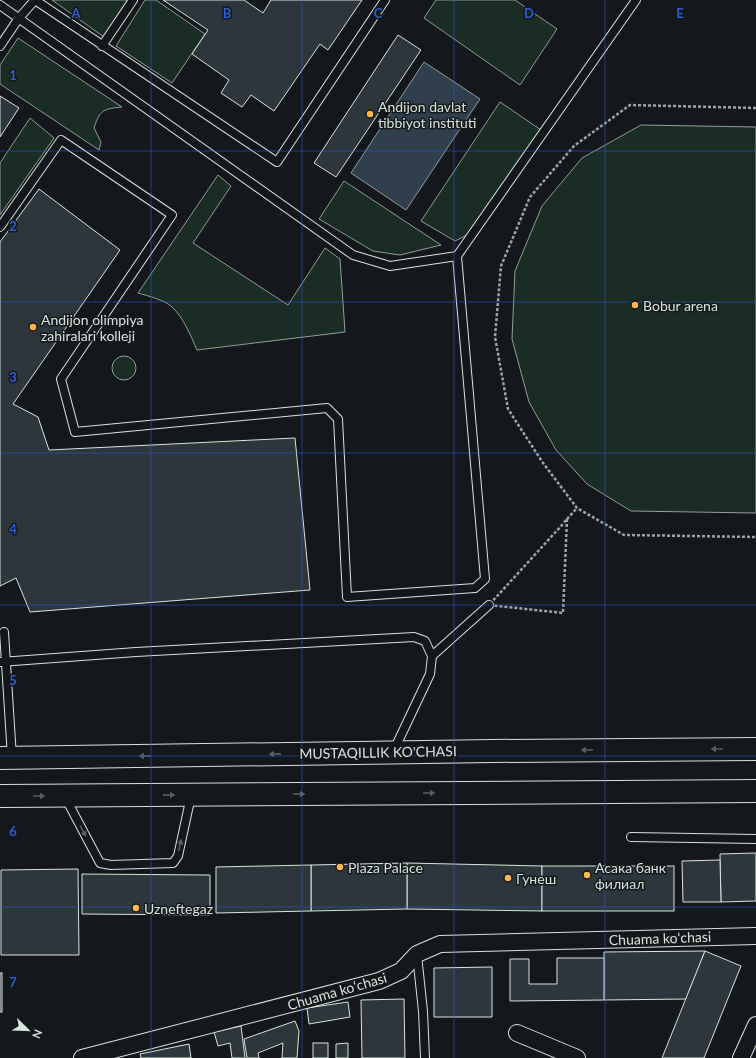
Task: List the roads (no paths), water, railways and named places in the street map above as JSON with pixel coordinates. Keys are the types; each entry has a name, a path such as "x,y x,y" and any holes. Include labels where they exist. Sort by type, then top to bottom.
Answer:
{"main road":[{"name":"MUSTAQILLIK KO'CHASI","path":"6,758 392,752 756,749"},
{"path":"0,796 756,790"}],"street":[{"name":"Chuama koʻchasi","path":"82,1058 379,981 401,971 417,954 440,944 756,936"},
{"path":"741,1058 756,1025"},
{"path":"517,1033 578,1058"}],"lane":[{"path":"0,46 19,18 34,0 278,162 385,0"},
{"path":"102,46 133,0"},
{"path":"0,227 61,140 172,215 61,379 76,432 327,408 338,419 347,597 475,588 485,580 457,256 636,0"},
{"path":"0,5 353,255 390,266 457,256"},
{"path":"432,656 489,604"},
{"path":"4,632 3,661 6,758"},
{"path":"3,661 136,652 414,637 425,641 432,656 430,674 392,752"},
{"path":"64,796 100,864 111,865 173,863 178,856 191,795"},
{"path":"631,837 756,840"},
{"path":"417,954 423,1011 425,1058"}],"water":[{"path":"424,62 480,99 406,210 351,173"}],"place":[{"name":"Andijon davlat tibbiyot instituti","path":"370,114"},
{"name":"Bobur arena","path":"635,305"},
{"name":"Andijon olimpiya zahiralari kolleji","path":"33,327"},
{"name":"Plaza Palace","path":"340,867"},
{"name":"Асака банк филиал","path":"587,875"},
{"name":"Гунеш","path":"508,878"},
{"name":"Uzneftegaz","path":"136,908"}]}
